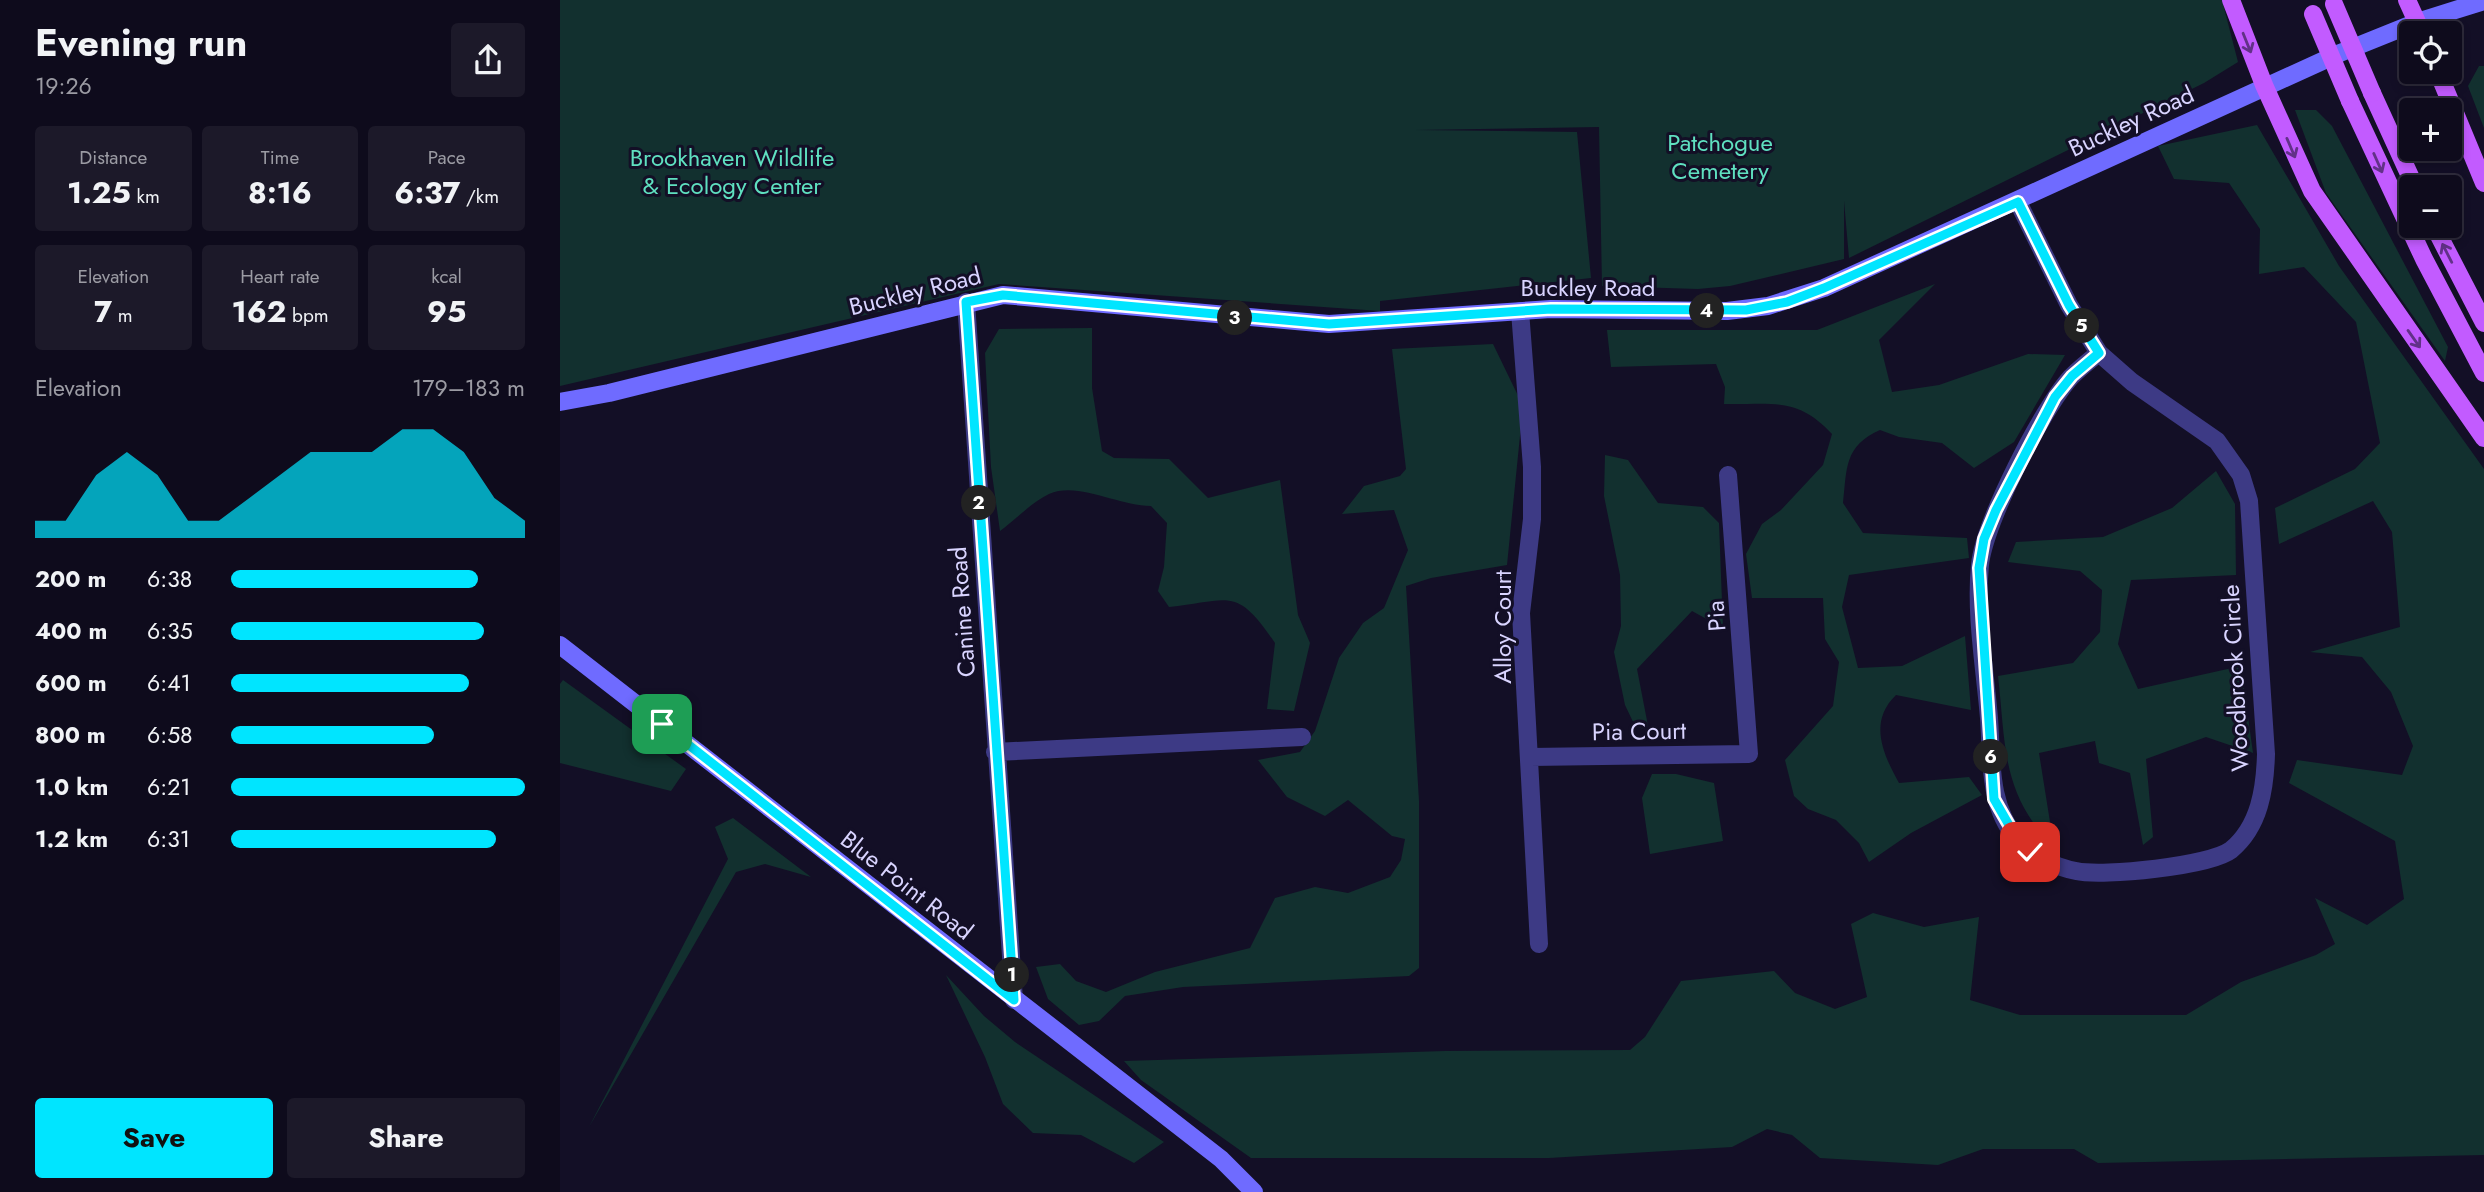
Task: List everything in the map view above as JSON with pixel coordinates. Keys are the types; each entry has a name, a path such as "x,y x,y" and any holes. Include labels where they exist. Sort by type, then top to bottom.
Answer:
{"main road":[{"path":"2231,0 2264,85 2312,191 2484,438"},
{"path":"2407,0 2416,21"},
{"path":"2333,2 2410,175"},
{"path":"2310,7 2350,101 2424,259 2484,373"},
{"path":"2443,84 2484,183"},
{"path":"2440,238 2484,324"}],"street":[{"name":"Buckley Road","path":"2436,21 2484,1"},
{"name":"Buckley Road","path":"560,402 609,393 966,302 1003,295 1329,324 1520,311 1727,311 1768,306 1824,288 2018,202 2264,85 2399,35"},
{"name":"Woodbrook Circle","path":"2018,202 2069,305 2099,353 2132,382 2217,441 2241,475 2249,501 2266,754 2265,795 2248,830 2232,849 2211,861 2181,867 2078,872 2049,863 2017,839 1994,799 1980,594 1984,539 2055,397 2072,376 2099,353"},
{"name":"Canine Road","path":"966,302 1014,1000"},
{"name":"Alloy Court","path":"1520,311 1532,467 1532,519 1521,613 1539,944"},
{"name":"Pia","path":"1728,475 1749,754"},
{"name":"Blue Point Road","path":"560,645 1221,1159 1254,1192"},
{"path":"995,752 1302,737"},
{"name":"Pia Court","path":"1530,757 1749,754"}],"green space":[{"path":"560,0 2222,0 2238,62 2204,83 1849,258 1844,201 1844,259 1730,286 1698,289 1602,286 1599,127 1416,130 1577,132 1591,278 1380,301 1380,311 999,284 560,386"},
{"path":"2479,66 2484,66 2484,128 2468,86"},
{"path":"2295,110 2316,110 2332,126 2448,347 2445,361 2326,193"},
{"path":"2257,125 2339,266 2484,469 2484,1155 2098,1163 2074,1149 1983,1149 1938,1165 1820,1158 1792,1135 1767,1129 1732,1147 1549,1158 1251,1158 1141,1080 1124,1061 1445,1051 1630,1050 1645,1037 1681,981 1774,971 1795,993 1835,1009 1867,997 1851,924 1873,913 1924,927 1979,917 1970,1000 2020,1015 2186,1015 2241,982 2316,955 2335,944 2315,898 2367,925 2404,899 2395,841 2289,783 2297,760 2402,775 2413,746 2391,692 2362,657 2310,652 2400,627 2392,532 2373,501 2279,544 2275,508 2355,469 2380,443 2356,322 2304,267 2259,274 2260,229 2229,183 2174,179 2158,146"},
{"path":"1935,284 1879,340 1892,392 1939,385 2028,354 2065,355 2014,442 1974,468 1942,443 1899,437 1880,430 1860,443 1849,459 1843,503 1863,533 1967,538 1969,558 1849,575 1842,607 1858,668 1902,666 1965,636 1971,710 1896,695 1882,716 1881,738 1899,783 1969,777 1982,795 1911,833 1869,862 1859,843 1836,820 1808,809 1794,796 1785,760 1833,706 1839,662 1825,639 1823,598 1752,598 1746,554 1762,524 1781,510 1823,465 1832,434 1807,413 1795,408 1770,404 1724,404 1725,387 1716,364 1611,367 1607,330 1817,330"},
{"path":"1092,328 1092,388 1102,451 1114,458 1169,459 1208,498 1280,480 1298,615 1310,643 1294,711 1267,709 1275,643 1251,612 1231,601 1220,600 1169,607 1158,591 1164,567 1167,523 1151,506 1073,490 1060,491 1036,502 1000,531 991,467 985,353 999,329"},
{"path":"1493,344 1523,406 1507,565 1431,578 1406,586 1419,801 1419,968 1409,976 1183,987 1125,996 1099,1021 1079,1025 1048,999 1036,967 1060,964 1076,981 1106,992 1155,972 1250,948 1275,898 1315,887 1348,893 1390,877 1401,860 1405,839 1392,836 1348,800 1325,816 1287,797 1258,760 1300,752 1315,731 1339,658 1363,623 1384,608 1408,550 1394,510 1342,514 1364,486 1400,476 1406,469 1392,349"},
{"path":"1605,455 1628,460 1658,503 1703,507 1719,523 1723,628 1692,611 1637,669 1649,731 1635,726 1625,705 1614,652 1621,626 1620,575 1604,496"},
{"path":"2216,471 2235,504 2236,575 2131,580 2118,644 2138,689 2241,666 2253,753 2206,737 2146,759 2153,837 2143,845 2130,773 2099,763 2095,741 2039,753 2054,847 2024,808 2015,788 2005,747 1998,676 2073,663 2100,632 2102,590 2080,571 2008,562 2016,542 2103,537 2172,508"},
{"path":"563,680 686,769 671,791 560,763 560,684"},
{"path":"1652,774 1676,774 1714,783 1723,841 1650,854 1642,798"},
{"path":"733,818 811,877 765,864 736,872 589,1127 728,859 715,827"},
{"path":"946,975 984,1016 1015,1042 1164,1142 1134,1163 1081,1135 1033,1133 1003,1104 985,1057"}],"route":[{"path":"662,724 1014,1000 966,302 1003,295 1289,323 1329,324 1407,321 1551,309 1702,312 1746,310 1787,302 1824,288 2018,202 2069,305 2099,353 2072,376 2055,397 1996,510 1984,539 1979,568 1994,799 2017,839 2030,852"}],"park label":[{"name":"Patchogue Cemetery","path":"1720,156"},
{"name":"Brookhaven Wildlife & Ecology Center","path":"732,171"}]}
